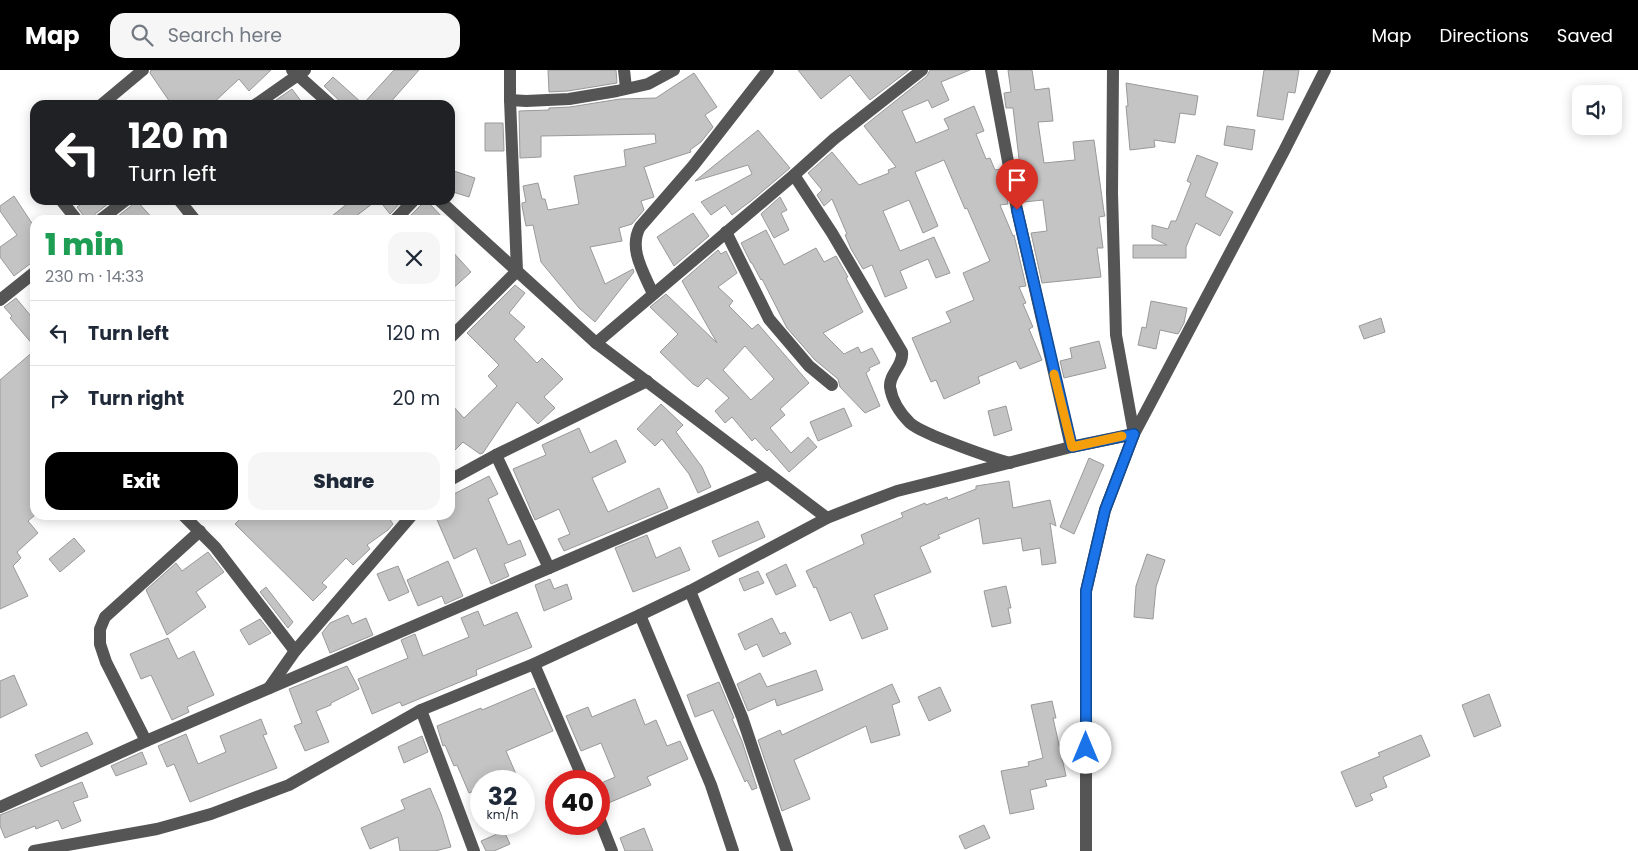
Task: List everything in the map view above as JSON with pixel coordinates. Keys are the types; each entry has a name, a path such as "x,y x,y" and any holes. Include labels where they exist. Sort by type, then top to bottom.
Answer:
{"street":[{"path":"107,100 143,70"},
{"path":"455,333 517,271 510,70"},
{"path":"624,70 626,88"},
{"path":"510,100 569,99 648,84 674,70"},
{"path":"653,294 638,258 635,246 636,234 693,166 768,70"},
{"path":"596,343 863,114 922,70"},
{"path":"991,70 1017,210 1072,447"},
{"path":"1113,70 1112,193 1116,334 1134,434"},
{"path":"1086,851 1086,591 1105,510 1134,434 1325,70"},
{"path":"262,100 298,72 326,100"},
{"path":"794,175 832,233 902,352 903,358 891,380 890,387 897,407 911,424 920,429 975,452 1010,463"},
{"path":"65,205 74,215"},
{"path":"106,215 120,205"},
{"path":"183,205 192,215"},
{"path":"400,215 410,205"},
{"path":"444,205 596,343 827,518"},
{"path":"726,232 769,319 809,366 832,385"},
{"path":"0,300 30,276"},
{"path":"455,477 496,455 647,381"},
{"path":"34,851 157,829 211,814 290,785 421,710 534,664 690,591 827,518 898,491 1072,447 1134,434"},
{"path":"496,455 549,568"},
{"path":"0,807 146,740 768,474"},
{"path":"188,520 215,547 295,652"},
{"path":"269,688 295,652 408,520"},
{"path":"146,740 106,662 100,644 100,629 105,617 200,531"},
{"path":"690,591 742,717 787,851"},
{"path":"640,615 711,784 733,851"},
{"path":"534,664 579,770"},
{"path":"421,710 474,851"},
{"path":"606,835 612,851"}],"building":[{"path":"151,70 271,70 249,91 239,79 216,100 169,100 150,73"},
{"path":"394,70 419,70 392,100 367,100"},
{"path":"548,70 616,70 617,83 568,91 549,92"},
{"path":"798,70 909,70 870,100 850,75 821,99"},
{"path":"930,70 970,70 941,82 949,100 932,108 928,100 902,111 916,143 949,129 944,119 974,106 984,131 976,134 986,159 990,158 995,170 1001,169 1008,204 1000,205 1014,235 1026,286 1019,287 1026,303 1023,304 1033,327 1029,329 1042,360 1020,369 1016,361 978,377 980,383 944,399 936,380 931,382 912,338 951,322 946,312 974,300 963,273 990,261 944,160 915,172 938,226 923,233 909,200 883,211 900,251 934,237 950,273 936,278 928,259 900,271 907,288 885,297 872,265 863,269 851,249 845,235 847,234 832,199 824,206 817,195 822,190 808,173 832,152 859,185 889,173 888,170 896,167 864,126 927,76"},
{"path":"1008,70 1032,70 1035,90 1049,88 1053,121 1038,122 1044,163 1075,160 1073,142 1094,140 1105,216 1099,217 1103,248 1097,248 1101,277 1042,283 1031,233 1047,231 1043,200 1024,202 1017,167 1020,167 1013,108 1006,108 1004,93 1011,92"},
{"path":"1264,70 1299,70 1295,93 1288,92 1283,120 1257,116"},
{"path":"694,73 717,107 705,115 713,127 701,142 690,150 691,152 644,167 654,197 641,201 644,210 632,224 619,228 622,241 590,247 605,284 633,269 634,272 595,322 579,308 541,262 533,225 526,226 522,206 522,203 526,202 523,186 538,183 542,199 545,199 548,210 579,204 574,176 626,166 624,150 656,143 655,134 541,136 541,157 520,158 519,111 549,110 549,108 570,107 620,99 656,98"},
{"path":"333,77 359,100 339,100 324,86"},
{"path":"1126,83 1198,96 1195,115 1180,113 1175,143 1154,140 1155,147 1130,150"},
{"path":"292,89 300,100 276,100"},
{"path":"485,123 503,123 504,151 485,151"},
{"path":"1227,126 1255,130 1252,150 1224,145"},
{"path":"758,130 790,168 732,215 725,205 711,215 701,202 752,174 748,165 695,181"},
{"path":"1197,155 1218,163 1205,196 1233,212 1220,236 1196,223 1186,247 1186,258 1133,258 1133,245 1167,245 1152,238 1152,225 1168,229 1171,221 1176,221 1191,183 1187,181"},
{"path":"455,171 475,178 469,197 455,193"},
{"path":"14,196 30,220 30,264 14,276 0,257 0,247 17,235 0,211 0,206"},
{"path":"780,197 787,210 781,213 789,230 774,238 761,214"},
{"path":"80,205 107,205 94,215 83,215 77,207"},
{"path":"140,205 150,215 119,215 131,206"},
{"path":"346,205 370,205 358,215 333,215"},
{"path":"383,205 398,205 390,214"},
{"path":"421,205 431,205 440,215 411,215"},
{"path":"693,213 709,236 674,266 657,237"},
{"path":"766,230 784,265 816,248 824,262 836,256 848,277 846,278 863,312 823,333 844,354 858,347 861,353 872,348 880,363 869,368 870,370 866,373 880,406 865,413 840,387 838,379 815,360 787,328 741,243"},
{"path":"718,250 721,254 726,251 737,273 718,287 733,301 729,306 752,329 758,324 809,383 780,409 785,415 770,428 791,453 808,437 817,447 789,472 769,449 767,451 755,438 752,441 732,417 725,423 715,411 729,398 707,378 698,387 693,384 660,352 678,334 650,307 666,294 717,343 682,281","holes":["745,346 774,379 751,400 723,370"]},
{"path":"455,254 471,272 455,286"},
{"path":"515,285 525,293 509,313 525,327 514,339 537,363 542,358 563,379 544,397 555,408 538,424 517,402 483,453 480,454 463,442 455,450 455,408 464,418 497,386 488,376 499,365 467,333"},
{"path":"16,298 30,315 30,341 10,318 12,316 4,307"},
{"path":"1151,301 1187,308 1184,323 1178,334 1160,330 1156,349 1138,345 1142,327 1146,328"},
{"path":"1381,318 1385,332 1364,339 1359,326"},
{"path":"1099,341 1106,368 1064,378 1060,361 1072,358 1070,348"},
{"path":"30,354 30,519 28,521 38,533 17,552 21,558 13,566 28,596 0,609 0,380"},
{"path":"661,404 683,425 676,432 702,467 711,487 698,493 689,474 662,439 655,446 637,429"},
{"path":"1006,406 1012,430 994,436 988,411"},
{"path":"844,408 852,426 818,441 810,422"},
{"path":"579,428 590,453 616,440 626,462 592,478 608,512 659,488 668,508 564,551 558,539 570,534 559,509 535,520 513,469 546,455 542,445"},
{"path":"1089,458 1104,465 1074,534 1060,527"},
{"path":"489,476 498,494 488,499 508,545 520,540 526,555 504,564 509,576 491,584 476,548 454,559 437,520 455,520 455,493"},
{"path":"1009,481 1013,508 1050,500 1056,526 1050,523 1056,563 1042,565 1040,548 1023,551 1021,538 983,544 979,518 938,535 940,538 920,547 931,572 874,595 888,629 862,639 851,612 830,621 816,587 814,588 806,571 864,544 861,535 903,517 901,513 925,503 926,505 947,497 948,500 976,489 976,486"},
{"path":"239,520 390,520 393,524 388,530 367,545 370,549 353,565 346,558 322,583 327,587 313,601 235,524"},
{"path":"758,521 765,537 719,557 712,541"},
{"path":"647,535 656,558 680,547 690,570 633,592 615,548"},
{"path":"74,538 85,551 60,572 49,559"},
{"path":"208,552 224,572 196,592 206,607 167,635 146,590 176,563 182,571"},
{"path":"1147,554 1165,560 1156,587 1153,619 1134,617 1136,586"},
{"path":"448,561 463,596 445,604 442,596 418,606 407,580"},
{"path":"786,564 796,586 776,595 766,574"},
{"path":"398,566 409,592 389,601 377,574"},
{"path":"758,571 764,583 744,591 739,579"},
{"path":"550,579 554,589 567,584 572,599 544,611 535,585"},
{"path":"1006,586 1011,608 1008,608 1011,623 992,627 984,591"},
{"path":"266,587 293,622 288,628 260,592"},
{"path":"478,611 484,626 517,612 532,647 476,670 477,675 402,706 400,702 372,714 358,679 408,658 401,640 415,634 423,656 469,637 461,618"},
{"path":"348,615 352,624 366,618 373,635 330,653 322,633 330,623"},
{"path":"772,618 780,634 785,632 791,644 763,657 757,644 745,650 738,634"},
{"path":"260,619 271,633 249,645 240,630"},
{"path":"168,638 178,659 194,651 214,695 187,707 189,712 172,720 151,675 141,679 130,654"},
{"path":"347,666 359,689 316,711 329,742 305,751 294,726 302,723 289,689"},
{"path":"816,670 823,690 777,706 775,699 748,711 737,684 760,673 767,687"},
{"path":"14,675 27,705 0,718 0,681"},
{"path":"719,682 734,718 732,719 742,741 757,788 752,790 747,780 745,782 713,710 695,717 687,695"},
{"path":"892,684 900,702 892,705 900,735 871,743 866,726 794,760 810,799 782,811 758,740 780,730 782,735"},
{"path":"940,687 951,711 929,721 918,697"},
{"path":"534,688 553,731 506,751 514,770 470,770 469,793 457,765 454,766 445,745 443,746 437,726 481,708 482,710"},
{"path":"1489,694 1501,726 1474,737 1462,705"},
{"path":"635,699 645,725 656,720 667,746 680,741 688,759 647,777 651,785 610,802 610,779 615,777 601,743 581,751 566,716 588,707 592,717"},
{"path":"1052,701 1056,718 1053,718 1066,776 1045,780 1047,786 1030,790 1034,809 1010,814 1001,771 1029,766 1028,762 1043,758 1031,705"},
{"path":"261,719 267,734 263,735 277,768 190,802 174,764 167,767 158,746 186,734 198,764 226,752 220,736"},
{"path":"87,732 93,744 41,767 35,755"},
{"path":"1421,735 1430,756 1383,777 1387,787 1370,794 1373,800 1356,807 1341,772 1380,756 1378,753"},
{"path":"422,736 428,752 404,763 398,747"},
{"path":"142,752 147,764 116,776 111,766"},
{"path":"82,782 88,797 73,802 81,821 62,829 58,820 36,829 35,826 5,838 0,826 0,815"},
{"path":"430,788 441,814 451,847 435,851 400,851 398,837 370,849 361,828 405,809 401,800"},
{"path":"984,825 990,838 965,849 959,836"},
{"path":"644,828 653,851 625,851 620,838"},
{"path":"495,835 506,835 510,844 494,851 486,851 481,841"}],"slow traffic":[{"path":"1054,374 1072,447 1122,436"}],"route":[{"path":"1017,210 1072,447 1134,434 1105,510 1086,591 1086,748"}]}
